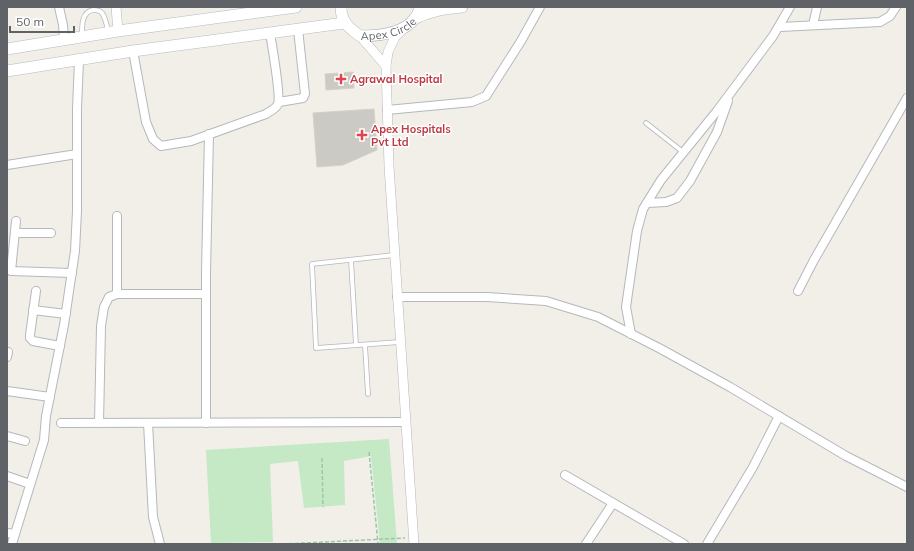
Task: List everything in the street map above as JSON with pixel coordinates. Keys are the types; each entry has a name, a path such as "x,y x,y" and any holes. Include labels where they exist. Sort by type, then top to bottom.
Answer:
{"main road":[{"path":"7,49 114,32 296,7"},
{"name":"Apex Circle","path":"340,7 344,23 360,36 383,34 404,28 418,12 424,13 462,7"},
{"path":"7,71 133,51 344,23"}],"street":[{"path":"59,7 63,25 64,40"},
{"path":"114,32 116,7"},
{"path":"387,110 472,102 486,96 521,41 540,7"},
{"path":"631,334 626,307 637,231 643,209 661,180 731,93 780,27 790,7"},
{"path":"813,25 817,7"},
{"path":"780,27 880,22 890,16 896,7"},
{"path":"404,28 394,37 388,52 386,66 394,255 413,541"},
{"path":"279,102 303,98 305,94 298,29"},
{"path":"133,51 146,122 153,139 161,146 191,141 266,114 277,107 279,102 270,33"},
{"path":"360,36 386,66"},
{"path":"12,544 11,533 30,484 44,440 46,416 66,314 72,273 75,251 77,211 76,109 79,60"},
{"path":"647,204 666,202 677,198 690,181 717,132 731,93"},
{"path":"798,291 814,260 907,98"},
{"path":"206,423 206,294 209,134"},
{"path":"7,165 77,154"},
{"path":"117,216 117,294"},
{"path":"16,221 9,271 72,273"},
{"path":"15,233 51,233"},
{"path":"36,290 30,338 33,341 60,346"},
{"path":"99,423 101,326 104,307 109,297 117,294 206,294"},
{"path":"397,296 487,296 546,301 598,317 730,387 846,456 907,487"},
{"path":"33,310 66,314"},
{"path":"7,391 50,397"},
{"path":"707,544 753,467 779,416"},
{"path":"61,423 405,422"},
{"path":"148,423 153,516 160,544"},
{"path":"7,436 25,440"},
{"path":"565,475 684,544"},
{"path":"7,476 30,484"},
{"path":"586,544 613,503"}],"lane":[{"path":"82,37 82,22 86,14 91,10 97,10 102,13 114,32"},
{"path":"646,122 684,152"},
{"path":"394,255 312,264 316,348 400,342"},
{"path":"351,260 356,345"},
{"path":"365,345 368,394"}],"path":[{"path":"369,452 378,544"},
{"path":"322,458 323,507"},
{"path":"283,544 378,539 413,541"}],"green space":[{"path":"389,439 397,544 380,544 371,456 344,461 345,505 304,508 298,461 270,464 273,542 211,543 206,450"}],"building":[{"path":"353,72 354,88 326,90 325,74"},
{"path":"374,109 377,150 343,165 317,167 313,113"}],"place":[{"name":"Agrawal Hospital","path":"341,79"},
{"name":"Apex Hospitals Pvt Ltd","path":"362,135"}]}
